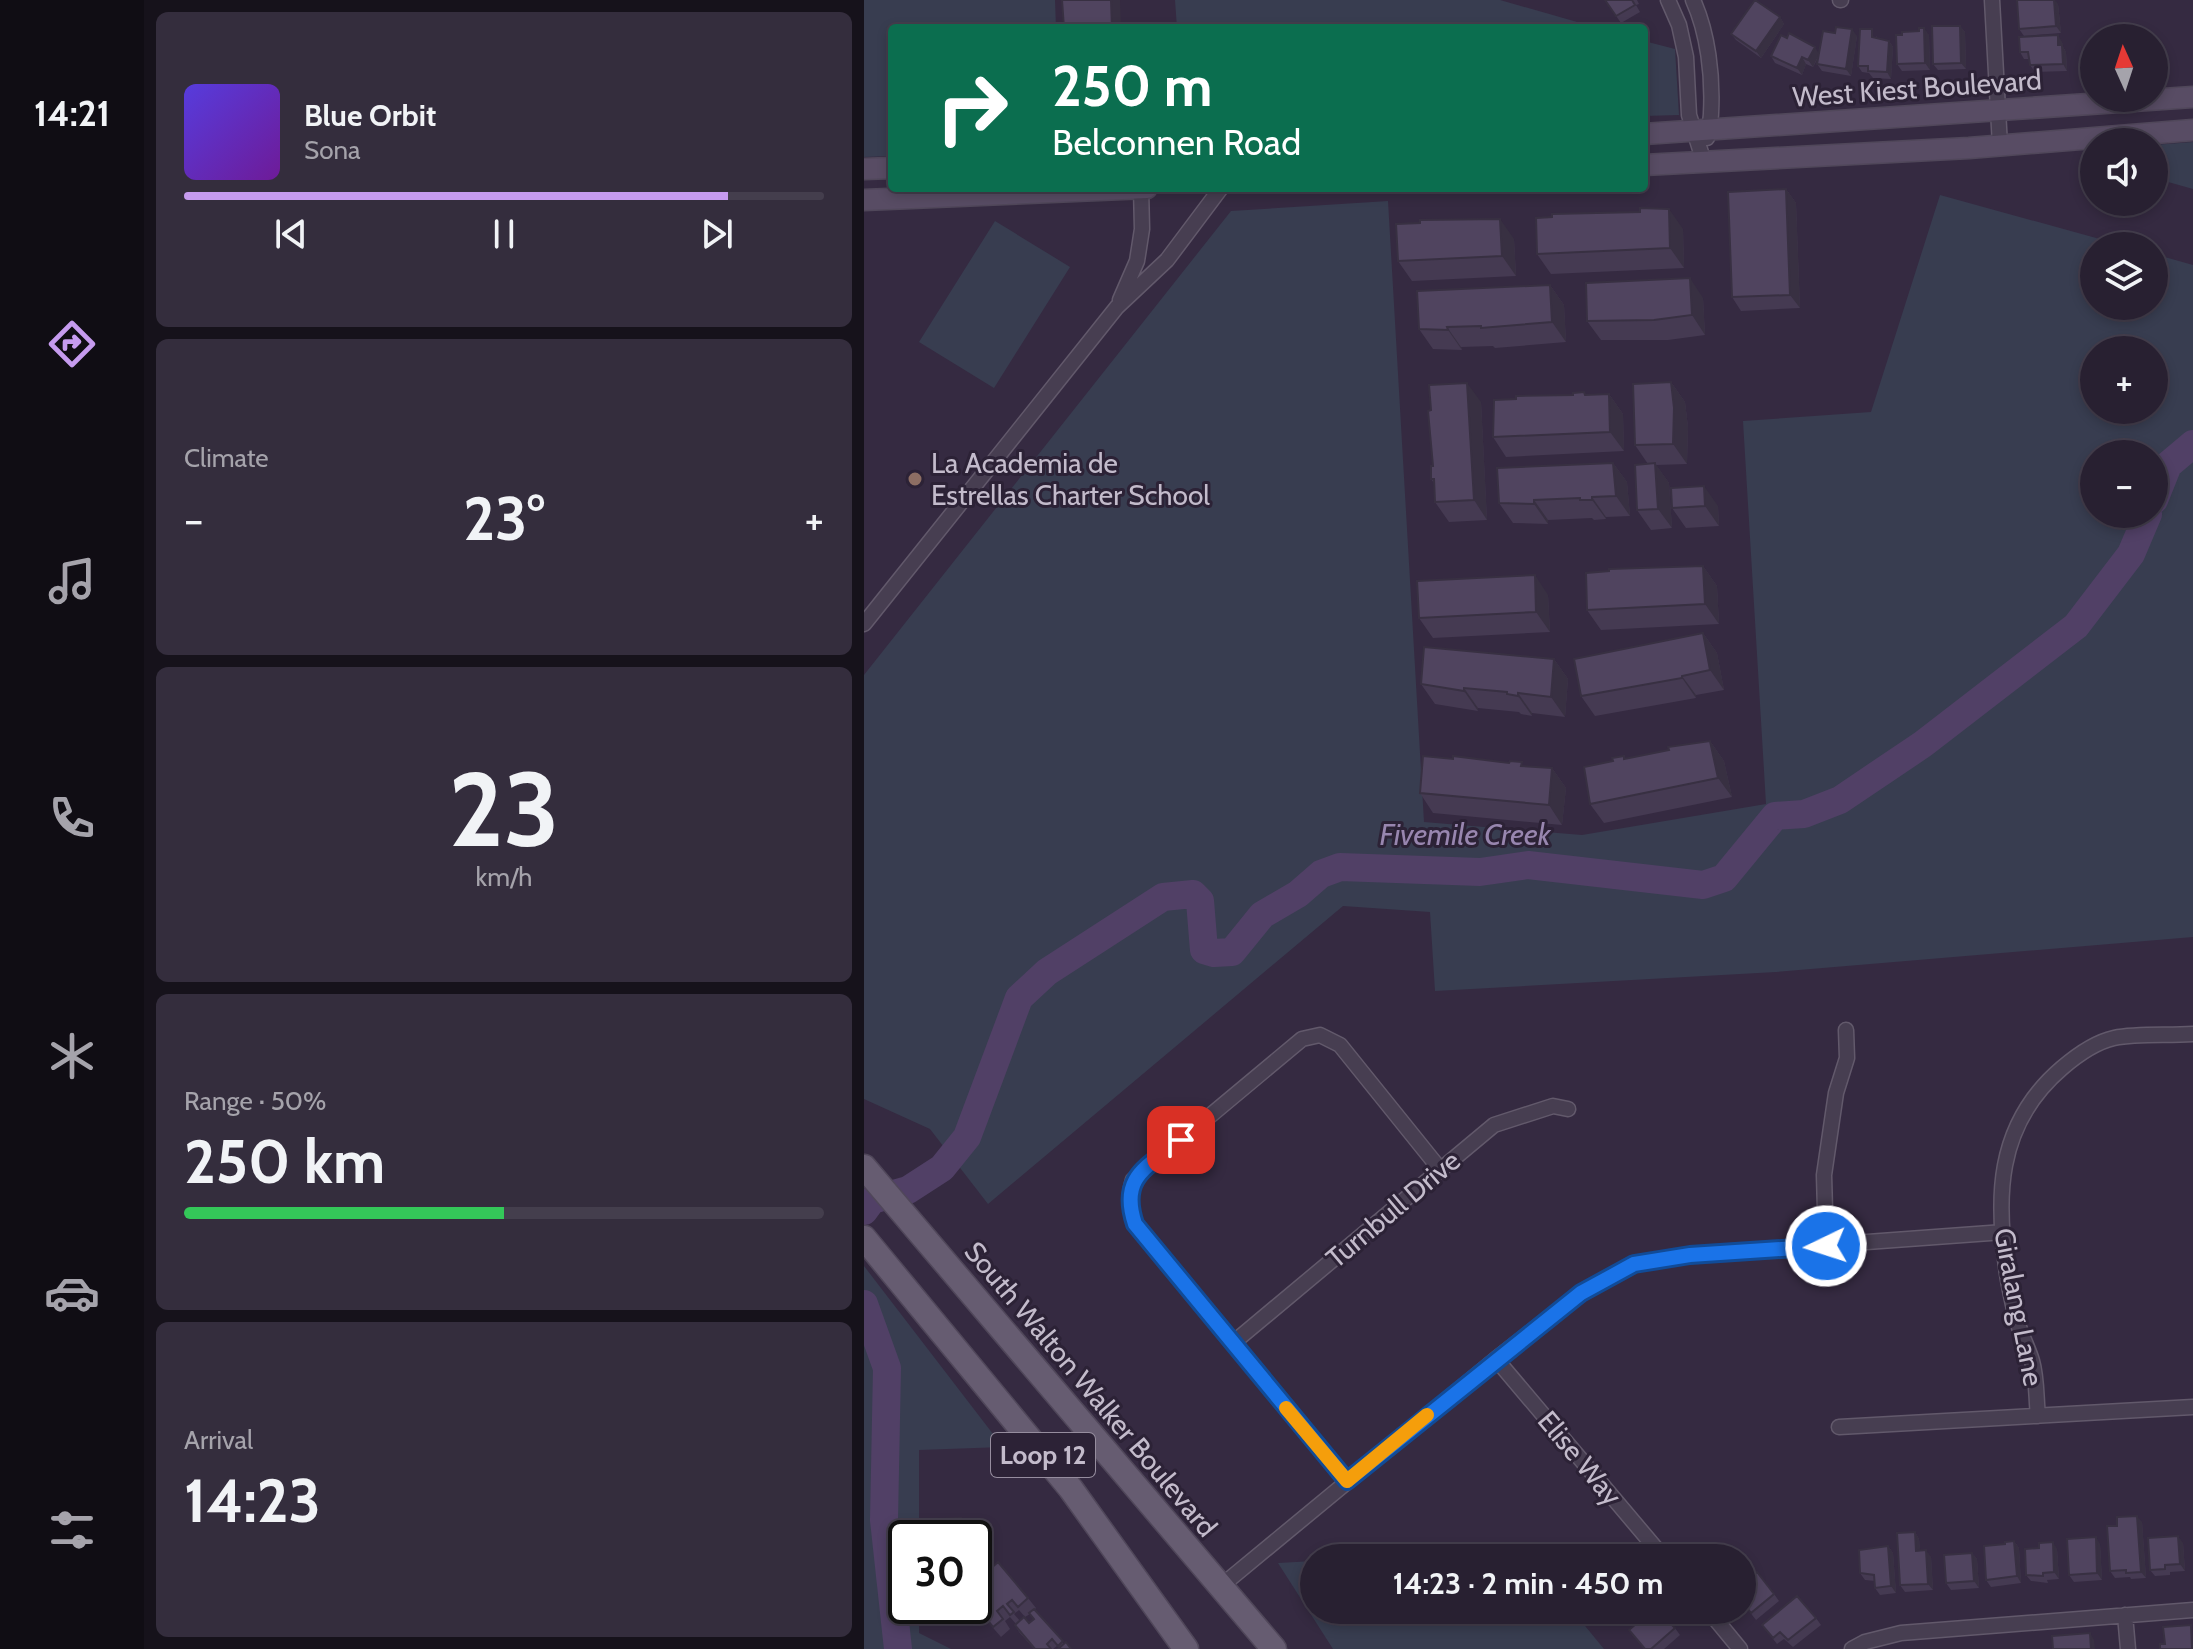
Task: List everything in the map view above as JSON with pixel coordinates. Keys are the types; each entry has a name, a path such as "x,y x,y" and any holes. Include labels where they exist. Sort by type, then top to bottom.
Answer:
{"main road":[{"name":"West Kiest Boulevard","path":"1648,134 2193,97"},
{"path":"1648,165 2000,146 2193,130"},
{"path":"864,169 888,168"},
{"path":"864,200 1050,192"},
{"name":"South Walton Walker Boulevard","path":"864,1167 1274,1649"},
{"name":"Loop 12","path":"864,1238 1071,1489 1186,1649"}],"street":[{"path":"1668,0 1679,25 1686,57 1689,115 1701,131 1704,162"},
{"path":"1693,0 1707,51 1711,113 1701,131"},
{"path":"1992,0 2000,146"},
{"path":"1117,307 1137,261 1143,192"},
{"path":"864,624 1117,307 1167,260 1218,192"},
{"path":"1826,1246 1824,1175 1836,1093 1847,1058 1846,1030"},
{"name":"Giralang Lane","path":"2038,1416 2033,1362 2018,1326 2008,1279 2000,1195 2011,1139 2028,1106 2051,1077 2080,1055 2113,1038 2193,1034"},
{"path":"1347,1481 1135,1224 1128,1203 1133,1180 1302,1039 1320,1035 1340,1045 1439,1168"},
{"name":"Turnbull Drive","path":"1233,1343 1494,1125 1553,1106 1568,1109"},
{"path":"1220,1587 1496,1359 1581,1293 1634,1264 1690,1255 2004,1232"},
{"name":"Elise Way","path":"1496,1359 1652,1544"},
{"path":"1839,1427 2193,1407"},
{"path":"1852,1649 1865,1642 1901,1633 2193,1610"},
{"path":"2125,1615 2128,1649"},
{"path":"1719,1624 1740,1649"}],"shaded area":[{"path":"864,0 1055,0 1056,24 888,24 888,156 864,157"},
{"path":"1175,0 1500,0 1584,24 1177,24"},
{"path":"1648,42 1675,49 1679,115 1648,116"},
{"path":"2193,142 2193,189 2168,182 2168,144"},
{"path":"1940,195 2080,234 2080,320 2168,320 2168,258 2193,265 2193,937 1776,972 1435,991 1430,912 1343,906 988,1204 930,1129 864,1099 864,675 1231,211 1388,201 1424,822 1582,835 1766,804 1743,421 1871,412"},
{"path":"995,221 1070,267 994,388 919,342"},
{"path":"864,1266 1003,1447 919,1450 919,1520 888,1520 888,1624 919,1624 919,1633 951,1649 864,1649"},
{"path":"1300,1562 1300,1597 1278,1563"},
{"path":"1317,1624 1583,1624 1604,1649 1333,1649"}],"building":[{"path":"1062,0 1111,0 1112,24 1064,24"},
{"path":"1605,0 1632,0 1635,5 1616,16"},
{"path":"1755,0 1780,17 1756,51 1731,34"},
{"path":"2017,0 2054,0 2056,26 2019,29"},
{"path":"1932,26 1960,26 1961,63 1933,64"},
{"path":"1836,27 1852,29 1846,69 1817,64 1823,31 1835,33"},
{"path":"1919,28 1924,28 1925,63 1897,64 1896,35 1919,31"},
{"path":"1860,29 1872,29 1872,37 1889,41 1887,72 1868,71 1868,66 1858,66"},
{"path":"1789,33 1815,47 1808,60 1802,57 1797,68 1771,56 1781,35 1787,38"},
{"path":"2058,35 2063,64 2030,65 2028,52 2020,52 2019,37"},
{"path":"1786,189 1790,295 1732,297 1728,192"},
{"path":"1640,208 1669,209 1670,248 1537,254 1536,218 1552,217 1552,214 1640,212"},
{"path":"1500,219 1502,256 1398,261 1396,224 1420,223 1420,220"},
{"path":"1690,278 1692,315 1654,320 1587,321 1586,283"},
{"path":"1550,285 1552,322 1481,328 1447,327 1448,330 1419,329 1417,291"},
{"path":"1671,382 1673,444 1635,445 1633,384"},
{"path":"1467,383 1474,500 1435,502 1434,479 1431,479 1429,385"},
{"path":"1584,392 1585,395 1609,394 1610,432 1493,437 1494,400"},
{"path":"1613,463 1616,496 1592,497 1592,500 1534,500 1534,504 1499,503 1497,468"},
{"path":"1655,463 1658,509 1637,510 1635,465"},
{"path":"1704,486 1705,506 1672,508 1671,488"},
{"path":"1703,566 1705,604 1587,610 1586,573 1609,569"},
{"path":"1535,575 1536,612 1419,618 1417,581"},
{"path":"1703,633 1710,670 1581,696 1574,659"},
{"path":"1424,647 1554,659 1551,697 1518,693 1518,696 1464,688 1464,691 1421,684"},
{"path":"1710,741 1718,778 1590,804 1584,767 1613,761 1612,758 1624,756 1624,759 1669,750 1668,747"},
{"path":"1423,756 1522,762 1521,766 1552,768 1549,805 1420,793"},
{"path":"2137,1516 2141,1572 2110,1571 2107,1526 2117,1526 2117,1517"},
{"path":"961,1518 961,1520 915,1520"},
{"path":"1915,1532 1916,1551 1926,1550 1928,1584 1900,1585 1897,1533"},
{"path":"2178,1536 2180,1564 2150,1570 2148,1538"},
{"path":"2096,1537 2097,1573 2069,1575 2067,1539"},
{"path":"2014,1541 2017,1576 1986,1580 1984,1546"},
{"path":"2053,1542 2054,1572 2043,1573 2043,1576 2026,1575 2025,1549 2039,1548 2039,1543"},
{"path":"1888,1546 1891,1586 1875,1588 1874,1575 1860,1573 1859,1550"},
{"path":"1972,1553 1974,1581 1946,1583 1944,1555"},
{"path":"998,1562 1028,1598 1018,1607 1012,1600 1007,1604 1014,1612 1010,1615 1003,1606 997,1611 1003,1619 993,1627 991,1624 992,1567"},
{"path":"1756,1573 1774,1594 1756,1609"},
{"path":"1797,1596 1816,1618 1788,1640 1780,1632 1773,1638 1762,1625"},
{"path":"1034,1609 1063,1641 1058,1646 1052,1639 1047,1644 1051,1649 1035,1649 1015,1625 1024,1617 1029,1623 1034,1619 1029,1613"},
{"path":"1636,1624 1671,1624 1675,1628 1651,1649 1645,1649 1629,1630"},
{"path":"2191,1625 2192,1649 2160,1649 2160,1644 2165,1644 2163,1627"},
{"path":"2090,1633 2091,1649 2053,1649 2052,1636"},
{"path":"1066,1642 1071,1649 1058,1649"}],"waterway":[{"name":"Fivemile Creek","path":"2168,465 2193,444"},
{"name":"Fivemile Creek","path":"864,1211 872,1200 908,1190 942,1168 967,1137 1019,998 1047,972 1163,897 1193,894 1200,901 1204,950 1214,953 1232,952 1262,915 1298,894 1321,874 1340,867 1480,872 1528,865 1703,885 1724,878 1775,816 1804,814 1840,800 1923,744 2076,626 2131,554 2142,528"},
{"name":"Fivemile Creek","path":"864,1304 887,1368 884,1520 898,1649"}],"slow traffic":[{"path":"1286,1408 1347,1481 1427,1415"}],"place":[{"name":"La Academia de Estrellas Charter School","path":"915,479"}],"route":[{"path":"1181,1140 1133,1180 1128,1203 1135,1224 1347,1481 1581,1293 1634,1264 1690,1255 1826,1246"}]}
